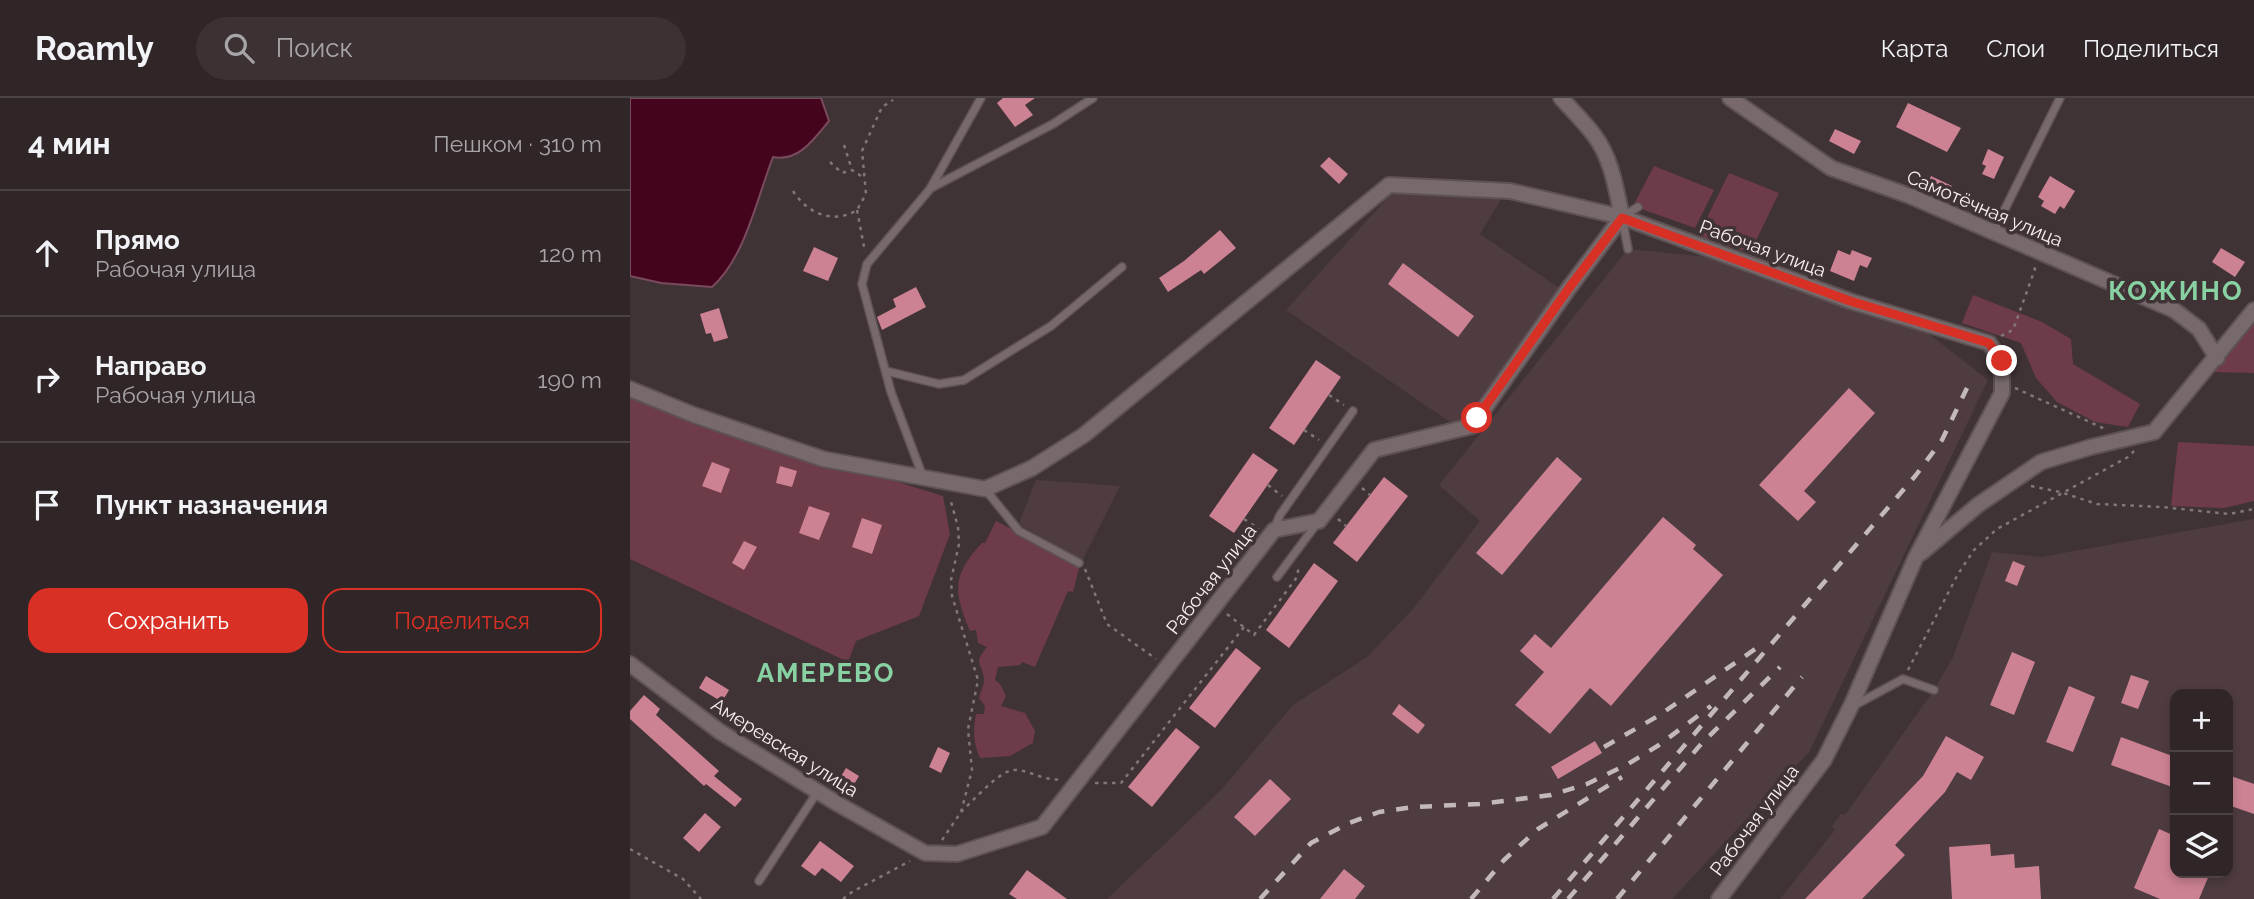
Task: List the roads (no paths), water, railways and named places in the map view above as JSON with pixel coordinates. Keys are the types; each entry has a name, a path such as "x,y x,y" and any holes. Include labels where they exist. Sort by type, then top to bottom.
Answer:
{"street":[{"path":"1319,521 1374,450 1472,426 1474,417 1622,218 1613,173 1605,155 1594,135 1561,98"},
{"name":"Самотёчная улица","path":"1730,98 1831,168 1910,196 2174,310 2199,329 2217,358"},
{"name":"Рабочая улица","path":"985,489 1032,468 1084,435 1389,185 1510,191 1622,218 1850,301 1989,343 2002,361 2002,393 1915,559 1852,706 1824,760 1719,899"},
{"path":"1915,559 1978,505 2041,462 2154,432 2254,310"},
{"path":"630,389 694,415 823,459 985,489"},
{"name":"Рабочая улица","path":"925,853 957,854 1042,827 1274,530 1319,521"},
{"name":"Амеревская улица","path":"630,664 719,731 925,853"}],"lane":[{"path":"923,478 886,371 862,284 867,264 930,188 981,98"},
{"path":"930,188 1053,124 1093,98"},
{"path":"1994,231 2060,98"},
{"path":"1628,249 1622,218 1638,207"},
{"path":"886,371 939,384 964,380 1051,326 1122,267"},
{"path":"1274,530 1280,515 1353,411"},
{"path":"985,489 1019,531 1079,563"},
{"path":"1277,577 1319,521"},
{"path":"1852,706 1903,680 1934,690"},
{"path":"759,881 818,791"}],"railway":[{"path":"1553,899 1916,475 1942,440 1967,388"},
{"path":"1604,747 1658,716 1764,643"},
{"path":"1568,899 1702,743 1780,667"},
{"path":"1617,899 1802,677"},
{"path":"1260,899 1311,843 1349,823 1379,812 1551,795 1587,784 1659,745 1711,706"},
{"path":"1471,899 1504,860 1538,829 1622,777"}],"district":[{"name":"КОЖИНО","path":"2176,291"},
{"name":"АМЕРЕВО","path":"826,673"}]}
